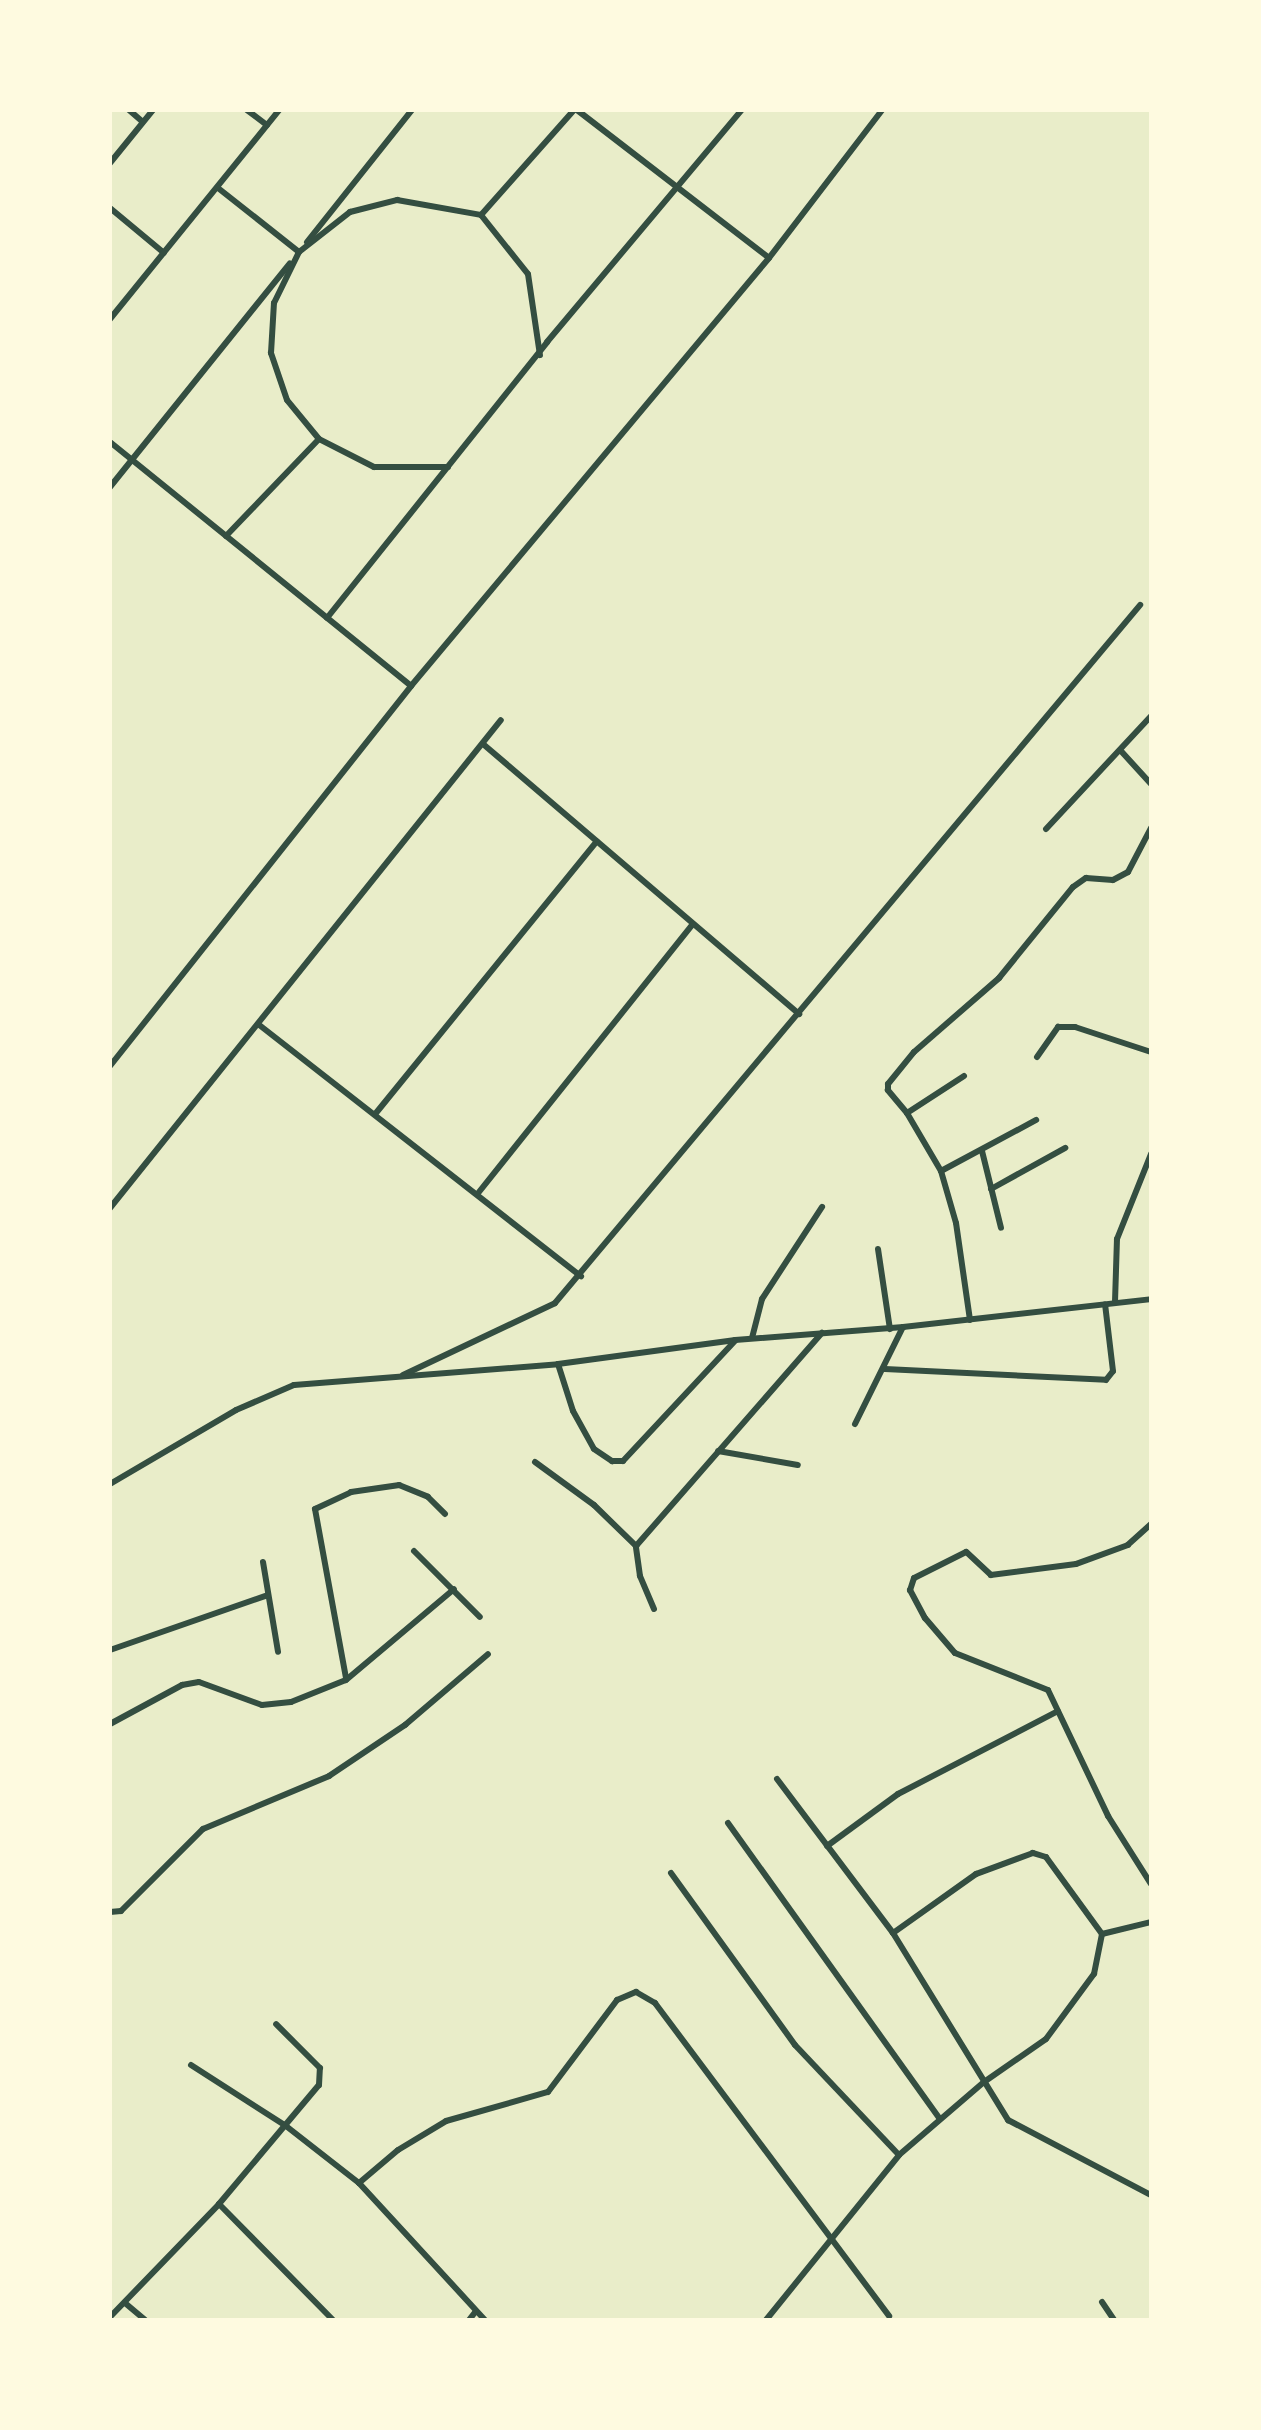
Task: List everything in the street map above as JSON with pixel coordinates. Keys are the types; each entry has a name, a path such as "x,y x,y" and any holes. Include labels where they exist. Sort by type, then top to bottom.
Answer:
{"street":[{"path":"128,110 142,122"},
{"path":"110,163 153,110"},
{"path":"247,110 267,125"},
{"path":"110,319 279,110"},
{"path":"110,487 412,110"},
{"path":"480,215 576,110 769,258"},
{"path":"327,618 742,110"},
{"path":"110,1066 411,686 769,258 882,110"},
{"path":"218,188 298,252"},
{"path":"448,467 374,467 319,439 288,400 272,353 274,303 298,252 350,212 397,200 480,215 528,274 540,355"},
{"path":"110,208 164,253"},
{"path":"226,536 319,439"},
{"path":"110,442 411,686"},
{"path":"403,1374 555,1303 581,1276 1140,605"},
{"path":"1046,830 1151,716"},
{"path":"110,1208 501,720"},
{"path":"482,744 799,1014"},
{"path":"1121,751 1151,784"},
{"path":"970,1320 956,1223 941,1171 907,1113 887,1088 914,1052 999,978 1072,887 1086,878 1113,880 1128,872 1151,828"},
{"path":"376,1114 597,841"},
{"path":"479,1192 692,925"},
{"path":"258,1024 479,1192 581,1276"},
{"path":"1037,1057 1058,1027 1074,1028 1151,1052"},
{"path":"907,1113 964,1076"},
{"path":"941,1171 1036,1120"},
{"path":"992,1189 1065,1148"},
{"path":"982,1150 1001,1228"},
{"path":"1115,1302 1117,1239 1151,1154"},
{"path":"752,1338 762,1299 822,1207"},
{"path":"878,1250 890,1328"},
{"path":"110,1484 269,1394 294,1385 558,1364 752,1338 903,1328 1151,1299"},
{"path":"885,1368 1106,1380 1113,1371 1105,1304"},
{"path":"856,1424 903,1328"},
{"path":"636,1546 822,1333"},
{"path":"558,1364 573,1411 594,1449 612,1461 623,1461 634,1455 735,1340"},
{"path":"717,1450 798,1465"},
{"path":"535,1462 594,1504 636,1546 640,1576 654,1609"},
{"path":"346,1680 315,1509 318,1503 351,1492 399,1485 428,1498 446,1514"},
{"path":"1148,1527 1106,1557 1076,1564 991,1575 966,1552 914,1578 910,1590 924,1618 956,1653 1043,1687 1059,1711 1108,1816 1151,1884"},
{"path":"414,1552 480,1617"},
{"path":"263,1562 278,1652"},
{"path":"110,1724 182,1685 198,1682 262,1706 277,1705 346,1680 454,1589"},
{"path":"110,1650 268,1595"},
{"path":"110,1912 121,1912 203,1828 329,1776 405,1725 488,1654"},
{"path":"827,1846 898,1794 1059,1711"},
{"path":"777,1779 893,1933 1008,2120 1151,2195"},
{"path":"728,1823 940,2119"},
{"path":"766,2320 899,2155 984,2082 1046,2040 1094,1974 1102,1934 1046,1857 1033,1853 976,1874 893,1933"},
{"path":"671,1874 794,2046 899,2155"},
{"path":"1102,1934 1151,1922"},
{"path":"359,2183 398,2150 446,2120 548,2092 617,2000 636,1992 655,2003 889,2316"},
{"path":"110,2317 219,2204 322,2077 320,2068 276,2024"},
{"path":"191,2064 286,2126 359,2183 430,2254 486,2320"},
{"path":"219,2204 333,2320"},
{"path":"1102,2302 1114,2320"},
{"path":"125,2303 145,2320"},
{"path":"469,2320 476,2310"}]}
